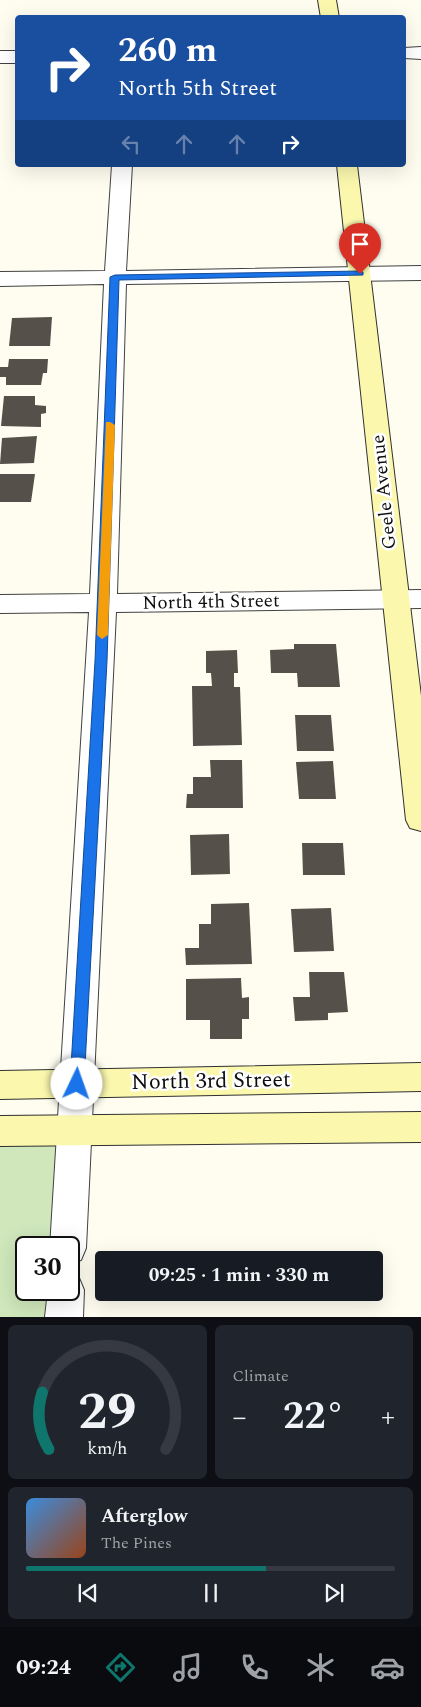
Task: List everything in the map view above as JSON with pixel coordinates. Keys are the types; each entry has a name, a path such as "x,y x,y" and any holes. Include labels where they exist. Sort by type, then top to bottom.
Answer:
{"street":[{"path":"328,0 330,15"},
{"path":"406,53 421,53"},
{"path":"0,57 15,57"},
{"path":"69,1236 104,604 115,277 122,167"},
{"name":"Geele Avenue","path":"347,167 360,274 409,599 421,820"},
{"path":"0,279 421,273"},
{"name":"North 4th Street","path":"0,604 409,599"},
{"name":"North 3rd Street","path":"0,1085 421,1077"},
{"path":"0,1132 421,1127"},
{"path":"64,1317 65,1301"}],"green space":[{"path":"0,1129 74,1130 69,1236 15,1236 15,1301 65,1301 64,1317 0,1317"}],"building":[{"path":"52,317 50,346 9,346 12,318"},
{"path":"9,359 48,359 47,373 43,373 41,385 6,385 6,377 0,377 0,367 8,367"},
{"path":"4,396 35,396 35,405 46,406 46,413 41,414 41,427 1,426"},
{"path":"37,436 34,463 0,464 2,438"},
{"path":"0,474 35,474 31,502 0,502"},
{"path":"294,644 336,644 340,687 298,687 297,673 271,673 270,650 294,649"},
{"path":"237,650 238,673 234,673 234,687 240,687 242,745 193,746 192,686 212,686 211,673 206,673 206,651"},
{"path":"295,715 331,715 334,751 297,751"},
{"path":"210,760 242,760 243,808 186,808 187,794 193,794 193,777 211,777"},
{"path":"333,761 336,799 299,799 296,762"},
{"path":"229,834 230,874 191,875 190,835"},
{"path":"302,843 343,843 345,875 303,875"},
{"path":"249,903 252,964 186,965 185,948 199,948 199,924 211,924 211,904"},
{"path":"331,908 334,951 294,952 291,909"},
{"path":"309,972 344,972 348,1012 328,1013 328,1020 295,1021 293,997 310,997"},
{"path":"241,978 242,998 249,997 249,1019 242,1019 242,1039 210,1039 210,1020 186,1020 186,979"}],"slow traffic":[{"path":"102,635 110,425"}],"route":[{"path":"77,1084 104,604 115,277 360,274"}]}
